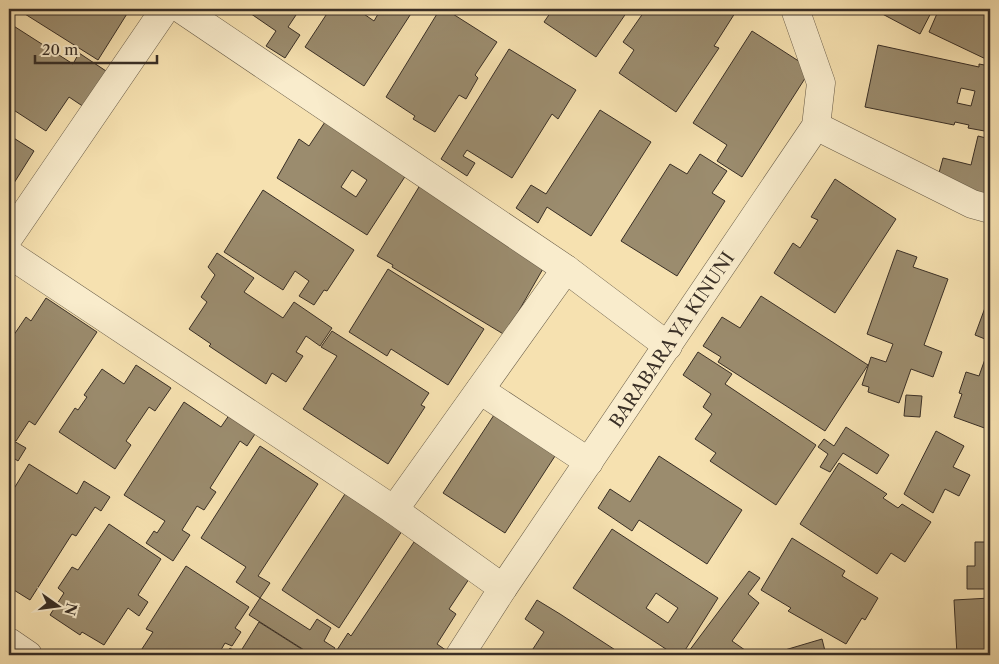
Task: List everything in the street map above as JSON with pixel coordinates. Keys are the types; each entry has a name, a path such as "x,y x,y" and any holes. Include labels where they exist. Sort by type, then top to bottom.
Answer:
{"street":[{"path":"9,237 165,9"},
{"path":"181,9 566,268 668,346"},
{"name":"BARABARA YA KINUNI","path":"460,655 503,588 816,126 821,83 796,9"},
{"path":"816,126 972,204 990,209"},
{"path":"9,254 394,510 503,588"},
{"path":"394,510 566,268"},
{"path":"480,390 588,462"},
{"path":"9,642 28,655"}],"building":[{"path":"17,9 130,9 98,60"},
{"path":"244,9 300,9 288,27 300,35 285,58 266,46 276,31"},
{"path":"330,9 363,9 361,12 374,21 381,9 414,9 364,86 305,47"},
{"path":"440,9 445,9 497,42 475,75 478,78 466,99 459,95 435,132 413,119 415,116 386,97"},
{"path":"553,9 629,9 596,57 544,22"},
{"path":"646,9 659,9 663,11 664,9 729,9 735,13 714,46 719,48 676,112 619,73 634,50 623,42"},
{"path":"873,9 933,9 920,34"},
{"path":"939,9 990,9 990,61 929,32"},
{"path":"9,23 73,64 79,53 115,77 93,113 69,97 46,131 9,107"},
{"path":"752,31 811,69 742,177 717,161 727,145 693,123"},
{"path":"878,45 979,67 979,64 990,66 990,132 968,128 969,125 955,122 954,125 865,107","holes":["961,88 975,91 971,106 957,103"]},
{"path":"509,49 576,90 558,119 552,114 512,178 467,150 463,156 475,163 467,176 441,159"},
{"path":"600,110 651,142 591,236 547,207 538,223 516,208 531,185 546,194"},
{"path":"325,122 406,175 367,235 277,178 299,139 309,146","holes":["352,170 367,180 356,197 341,187"]},
{"path":"9,135 34,151 9,191"},
{"path":"978,136 990,139 990,197 936,184 943,158 971,165"},
{"path":"700,154 727,171 712,193 725,201 677,276 621,241 670,164 687,174"},
{"path":"425,177 548,260 505,335 377,256"},
{"path":"835,179 896,219 835,313 774,273 793,243 800,248 818,220 811,217"},
{"path":"263,190 354,250 327,291 324,290 314,305 299,296 309,281 295,271 283,290 224,252"},
{"path":"897,250 917,257 913,267 948,279 924,345 942,352 933,377 911,369 899,403 868,392 869,387 862,385 871,357 886,362 893,344 867,334"},
{"path":"217,253 254,278 244,292 283,318 294,302 332,328 320,346 306,336 296,352 303,356 286,382 272,373 266,384 209,346 211,344 189,329 207,302 201,297 215,275 208,267"},
{"path":"388,269 484,329 448,385 391,349 387,356 349,332"},
{"path":"761,296 868,365 825,431 718,362 721,357 703,346 722,317 740,328"},
{"path":"46,298 97,332 35,425 29,421 16,441 9,437 9,342 26,317 31,321"},
{"path":"986,305 990,307 990,341 975,335"},
{"path":"332,331 429,393 421,405 425,407 388,464 303,409 337,356 321,347"},
{"path":"990,345 990,430 954,417 962,394 959,393 966,372 979,376"},
{"path":"698,352 732,374 725,384 816,445 776,505 710,461 716,453 695,439 712,414 703,407 711,394 683,375"},
{"path":"136,365 171,388 155,411 149,407 126,441 131,445 115,469 59,432 75,408 78,410 87,397 84,395 102,369 124,384"},
{"path":"906,395 922,396 920,417 904,416"},
{"path":"184,402 221,427 234,408 261,425 247,446 240,441 210,488 216,492 204,510 197,506 182,530 190,535 173,561 146,543 154,531 157,533 165,521 124,495"},
{"path":"494,415 555,456 505,533 443,493"},
{"path":"846,427 889,455 877,474 843,453 830,472 820,467 828,454 818,447 824,439 834,446"},
{"path":"936,431 964,446 953,467 970,475 959,496 945,489 933,513 904,494"},
{"path":"12,440 26,448 18,461 9,455 9,446"},
{"path":"260,446 318,484 258,576 270,583 260,598 236,582 246,567 201,538"},
{"path":"659,456 742,510 707,564 639,520 632,531 598,508 610,489 630,502"},
{"path":"839,463 887,494 883,498 898,508 902,504 931,522 905,562 891,553 877,574 800,524"},
{"path":"29,464 77,494 84,481 110,497 101,511 95,507 76,536 72,534 30,600 9,587 9,502 12,497 10,495"},
{"path":"990,480 990,589 967,589 967,566 975,566 975,542 989,542"},
{"path":"345,494 402,531 339,628 282,590"},
{"path":"109,524 161,559 138,595 148,602 139,616 128,608 104,645 82,632 80,635 50,615 64,593 58,588 72,567 78,570"},
{"path":"612,529 718,598 682,655 675,655 573,588","holes":["656,593 678,608 668,623 646,608"]},
{"path":"792,538 845,571 842,576 878,598 865,620 862,618 846,644 788,611 791,608 761,590"},
{"path":"414,542 469,579 449,609 456,614 437,644 450,653 449,655 344,655 337,650 348,633 351,636"},
{"path":"186,566 249,607 235,628 241,632 232,646 225,643 218,655 138,655 153,632 146,629"},
{"path":"749,571 760,578 748,594 759,603 732,641 752,655 686,655"},
{"path":"260,598 310,630 317,619 331,628 324,641 335,648 330,655 312,655 249,615"},
{"path":"990,598 990,655 957,655 954,600"},
{"path":"537,600 623,655 529,655 544,632 525,619"},
{"path":"259,622 311,655 225,655 230,648 239,654"},
{"path":"822,639 826,655 768,655"}]}
